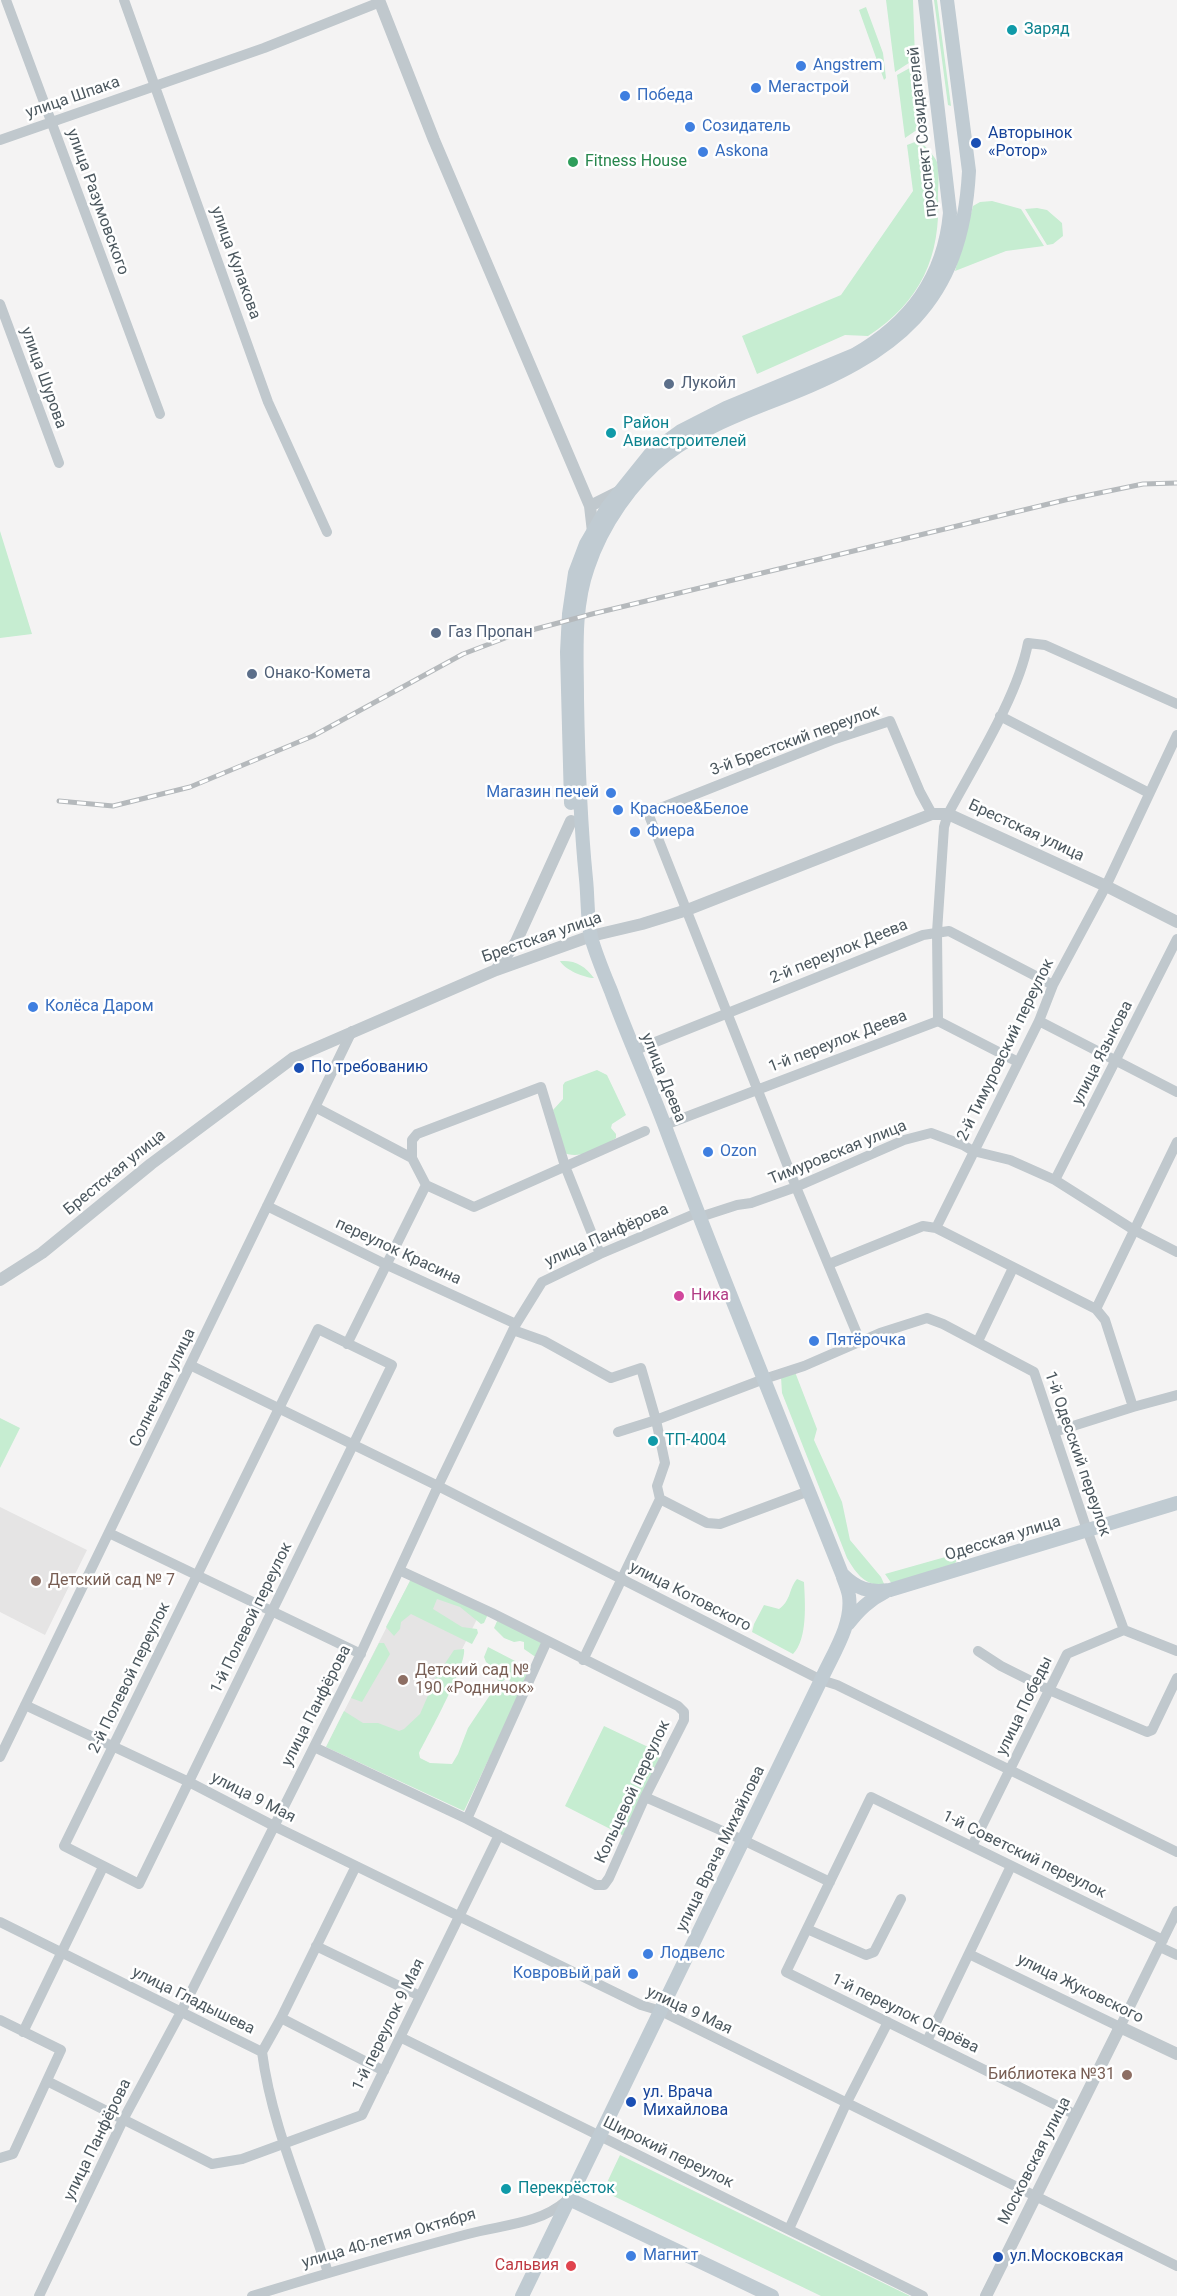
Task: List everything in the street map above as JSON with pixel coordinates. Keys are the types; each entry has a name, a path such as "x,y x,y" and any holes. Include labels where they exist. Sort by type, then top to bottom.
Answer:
{"main road":[{"name":"проспект Созидателей","path":"591,936 580,909 571,821 567,652 569,614 575,573 593,532 621,490 652,452 681,431 726,408 854,355 870,346 912,308 931,282 948,239 950,213 925,0"},
{"name":"проспект Созидателей","path":"587,570 596,548 624,500 665,456 705,430 729,418 856,365 893,339 930,300 942,282 956,247 967,195 969,171 947,0"},
{"path":"938,106 949,114 956,111 960,102"},
{"name":"улица Деева","path":"587,570 578,618 577,658 580,812 591,936 633,1051 665,1125 842,1574"},
{"name":"Одесская улица","path":"842,1574 852,1584 863,1590 874,1592 890,1590 1177,1503"},
{"name":"улица Врача Михайлова","path":"522,2296 845,1628 849,1597 842,1574"},
{"path":"845,1628 858,1610 873,1598 890,1590"},
{"path":"569,2199 772,2296"}],"street":[{"name":"улица Разумовского","path":"6,0 160,414"},
{"name":"улица Кулакова","path":"124,0 268,402 327,532"},
{"name":"улица Шпака","path":"0,140 264,48 379,1"},
{"path":"379,1 434,140 590,506 593,532"},
{"name":"улица Шурова","path":"0,304 59,463"},
{"path":"590,506 621,490"},
{"path":"1018,1062 938,1021 937,932 944,827 948,814 1000,716 1024,663 1028,643 1046,645 1177,704"},
{"path":"1000,716 1149,793"},
{"name":"3-й Брестский переулок","path":"687,910 648,813 832,740 890,721 932,813"},
{"name":"2-й Тимуровский переулок","path":"936,1228 1039,1022 1053,985 1106,886 1177,735"},
{"name":"Брестская улица","path":"0,1280 42,1253 151,1164 293,1058 496,970 591,936 687,910 932,813 948,814 1106,886 1177,922"},
{"path":"496,970 516,942 571,821"},
{"path":"687,910 795,1187 860,1341"},
{"path":"937,932 949,931 1053,985"},
{"name":"2-й переулок Деева","path":"633,1051 923,935 937,932"},
{"name":"улица Языкова","path":"1055,1180 1177,939"},
{"name":"1-й переулок Деева","path":"665,1125 938,1021"},
{"path":"1039,1022 1177,1092"},
{"name":"Солнечная улица","path":"0,1757 352,1031"},
{"path":"600,1254 565,1166 541,1087 417,1134 412,1140 412,1158 426,1185 474,1207 565,1166 645,1131"},
{"path":"315,1107 412,1158"},
{"name":"Тимуровская улица","path":"700,1215 751,1203 795,1187 904,1140 931,1133 973,1151 1010,1160 1055,1180 1134,1230 1177,1252"},
{"path":"1096,1309 1177,1142"},
{"path":"347,1344 426,1185"},
{"name":"переулок Красина","path":"267,1206 544,1341 611,1378 640,1368 656,1420 664,1463 657,1486 660,1499"},
{"name":"улица Панфёрова","path":"39,2296 124,2118 182,2012 361,1654 514,1327 542,1282 600,1254 700,1215"},
{"path":"829,1264 923,1226 936,1228 1096,1309 1105,1320 1133,1407"},
{"path":"978,1341 1012,1268"},
{"name":"1-й Одесский переулок","path":"618,1432 804,1366 880,1333 927,1318 978,1341 1034,1372 1087,1530 1124,1630"},
{"name":"2-й Полевой переулок","path":"103,1867 64,1846 318,1329 347,1344"},
{"name":"1-й Полевой переулок","path":"103,1867 139,1884 392,1365 347,1344"},
{"name":"улица Котовского","path":"190,1365 438,1486 821,1680 837,1685 1177,1852"},
{"path":"1054,1432 1177,1395"},
{"path":"583,1660 660,1499 707,1523 720,1524 809,1491"},
{"path":"109,1533 361,1654"},
{"name":"Кольцевой переулок","path":"314,1747 500,1835 596,1885 604,1885 684,1720 684,1712 547,1641 401,1571"},
{"path":"1124,1630 1177,1651"},
{"name":"улица Победы","path":"972,1846 1067,1654 1124,1630"},
{"path":"467,1819 547,1641"},
{"path":"978,1651 1000,1666 1050,1690 1148,1732 1152,1730 1177,1678"},
{"name":"улица 9 Мая","path":"25,1705 189,1782 274,1826 459,1914 641,2005 661,2011 1035,2198 1177,2266"},
{"path":"645,1797 743,1840 830,1882 807,1929 866,1955 873,1952 901,1899"},
{"name":"1-й Советский переулок","path":"830,1882 871,1797 1011,1866 1161,1944 1177,1955"},
{"name":"1-й переулок 9 Мая","path":"47,2080 212,2164 242,2159 362,2115 459,1914 500,1835"},
{"path":"261,2052 281,2018 356,1866"},
{"path":"927,2041 1011,1866"},
{"path":"23,2032 103,1867"},
{"name":"Московская улица","path":"986,2296 1177,1911"},
{"name":"улица Гладышева","path":"0,1922 261,2052 265,2077 284,2144 328,2273"},
{"name":"1-й переулок Огарёва","path":"807,1929 786,1972 1076,2115"},
{"path":"316,1946 420,1996"},
{"name":"улица Жуковского","path":"969,1954 1177,2054"},
{"path":"281,2018 384,2071"},
{"path":"0,2020 61,2049 12,2154 0,2158"},
{"path":"789,2229 846,2104 888,2022"},
{"name":"Широкий переулок","path":"400,2037 923,2296"},
{"name":"улица 40-летия Октября","path":"252,2296 501,2225 536,2219 554,2212 569,2199"}],"shaded area":[{"name":"Детский сад № 7","path":"0,1507 87,1550 45,1635 0,1612"},
{"name":"Детский сад № 190 «Родничок»","path":"411,1579 481,1611 397,1780 326,1747"}],"green space":[{"path":"886,0 913,0 915,59 895,72"},
{"path":"934,0 937,0 951,106 948,105"},
{"path":"866,7 883,53 886,78 884,80 859,10"},
{"path":"917,64 924,125 905,138 897,75"},
{"path":"920,140 937,162 938,217 931,257 914,293 886,323 868,336 845,335 757,374 742,336 841,295 913,191 907,145"},
{"path":"992,201 1021,209 1044,246 1006,251 955,271 973,206 980,202"},
{"path":"1025,209 1047,210 1062,223 1063,236 1053,244 1047,245"},
{"path":"0,531 32,634 0,638"},
{"path":"560,961 580,965 594,978 576,973"},
{"path":"597,1070 607,1075 626,1115 612,1124 611,1128 616,1138 604,1146 576,1155 562,1152 553,1110 563,1099 563,1085 565,1082"},
{"path":"795,1372 817,1429 814,1440 842,1502 850,1540 881,1577 885,1586 872,1584 862,1578 847,1558 782,1393 781,1377"},
{"path":"0,1418 20,1428 0,1468"},
{"path":"956,1554 958,1559 953,1566 892,1584 885,1574"},
{"path":"411,1579 488,1614 484,1623 481,1624 460,1607 437,1599 433,1609 462,1627 477,1629 478,1633 472,1644 411,1614 401,1622 400,1629 394,1636 386,1627"},
{"path":"797,1579 804,1582 804,1620 801,1639 793,1654 752,1632 764,1605 779,1609 783,1606"},
{"path":"498,1619 545,1640 537,1658 524,1649 524,1642 514,1642 504,1638 494,1628"},
{"path":"379,1643 384,1643 390,1654 362,1702 351,1698"},
{"path":"488,1647 517,1662 533,1666 464,1811 326,1747 344,1711 363,1723 378,1723 399,1731 404,1729 420,1714 436,1677 454,1650 464,1649 460,1669 419,1753 420,1758 430,1763 452,1764 468,1728 492,1692 503,1689 511,1682 507,1678 502,1682 497,1680 495,1669 486,1662 484,1657"},
{"path":"604,1726 665,1755 624,1836 565,1806"},
{"path":"620,2155 910,2296 821,2296 603,2191"}],"railway":[{"path":"59,801 113,806 190,787 313,736 463,654 513,635 1065,500 1143,484 1177,483"}],"place":[{"name":"Заряд","path":"1012,30"},
{"name":"Angstrem","path":"801,66"},
{"name":"Мегастрой","path":"756,88"},
{"name":"Победа","path":"625,96"},
{"name":"Созидатель","path":"690,127"},
{"name":"Авторынок «Ротор»","path":"976,143"},
{"name":"Askona","path":"703,152"},
{"name":"Fitness House","path":"573,162"},
{"name":"Лукойл","path":"669,384"},
{"name":"Район Авиастроителей","path":"611,433"},
{"name":"Газ Пропан","path":"436,633"},
{"name":"Онако-Комета","path":"252,674"},
{"name":"Магазин печей","path":"611,793"},
{"name":"Красное&Белое","path":"618,810"},
{"name":"Фиера","path":"635,832"},
{"name":"Колёса Даром","path":"33,1007"},
{"name":"По требованию","path":"299,1068"},
{"name":"Ozon","path":"708,1152"},
{"name":"Ника","path":"679,1296"},
{"name":"Пятёрочка","path":"814,1341"},
{"name":"ТП-4004","path":"653,1441"},
{"name":"Детский сад № 7","path":"36,1581"},
{"name":"Детский сад № 190 «Родничок»","path":"403,1680"},
{"name":"Лодвелс","path":"648,1954"},
{"name":"Ковровый рай","path":"633,1974"},
{"name":"Библиотека №31","path":"1127,2075"},
{"name":"ул. Врача Михайлова","path":"631,2102"},
{"name":"Перекрёсток","path":"506,2189"},
{"name":"Магнит","path":"631,2256"},
{"name":"ул.Московская","path":"998,2257"},
{"name":"Сальвия","path":"571,2266"}]}
